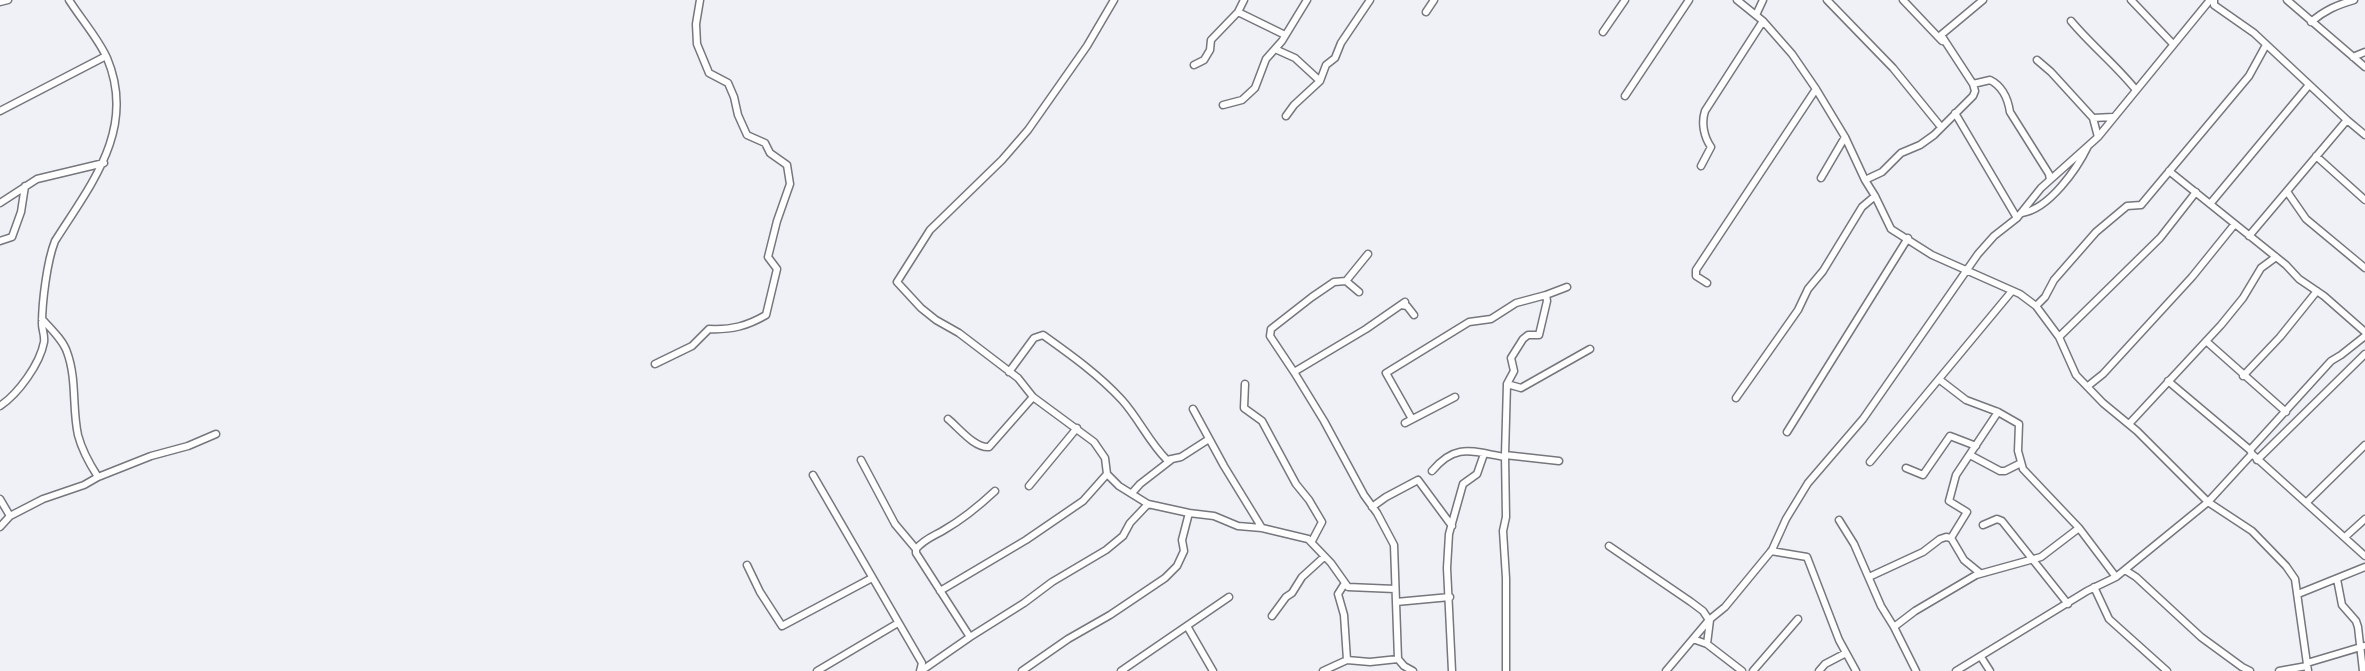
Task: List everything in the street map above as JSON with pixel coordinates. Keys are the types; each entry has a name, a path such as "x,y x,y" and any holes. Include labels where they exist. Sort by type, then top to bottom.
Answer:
{"street":[{"path":"0,2 8,0"},
{"path":"0,406 19,391 40,354 44,339 42,319 50,254 55,241 104,163 113,138 117,113 115,84 106,56 69,0"},
{"path":"655,364 692,346 709,329 724,330 747,326 766,315 777,269 768,257 790,184 787,165 770,153 765,142 747,135 728,83 708,72 697,44 696,24 700,0"},
{"path":"1114,0 1088,46 1028,130 1002,160 930,230 897,282 921,308 959,333 1009,372 1033,397 1077,428 1099,447 1105,458 1107,474 1119,486 1148,504 1214,516 1238,526 1262,528 1312,541 1345,583 1353,589 1395,589"},
{"path":"1194,65 1204,60 1210,50 1211,40 1238,12 1244,0"},
{"path":"1223,105 1242,100 1255,88 1266,59 1285,36 1307,0"},
{"path":"1286,116 1294,105 1320,81 1326,65 1335,58 1341,43 1370,0"},
{"path":"1426,12 1434,0"},
{"path":"1603,32 1625,0"},
{"path":"1625,96 1689,0"},
{"path":"1737,0 1763,21 1792,54 1816,88 1845,137 1865,180 1884,213 1888,226 1932,255 2012,291 2036,306 2059,337 2076,375 2208,502 2252,531 2273,550 2295,579 2307,666"},
{"path":"1756,15 1762,0"},
{"path":"1827,0 1893,68 1941,127"},
{"path":"1903,0 1945,43"},
{"path":"1865,180 1882,172 1900,153 1920,145 1973,96 1975,91 1973,84 1941,35 1983,0"},
{"path":"2131,0 2173,44"},
{"path":"2287,0 2365,67"},
{"path":"2311,22 2337,4 2354,0"},
{"path":"1666,671 1709,620 1725,607 1771,551 1785,519 1808,483 1863,419 1978,254 1994,236 2020,216 2051,177 2090,143 2114,117 2202,10 2213,2 2254,33 2365,135"},
{"path":"1238,12 1285,36"},
{"path":"1701,166 1711,147 1705,135 1703,118 1705,111 1763,21"},
{"path":"2071,21 2122,72 2136,90"},
{"path":"2036,306 2046,297 2054,280 2096,232 2127,206 2141,205 2249,76 2266,45"},
{"path":"1275,49 1294,58 1320,81"},
{"path":"2353,57 2365,52"},
{"path":"0,111 106,56"},
{"path":"2037,60 2093,118 2097,134"},
{"path":"1973,84 1990,80 1998,86 2008,102 2010,112 2051,177"},
{"path":"2210,204 2309,85"},
{"path":"1707,283 1696,276 1696,270 1816,88"},
{"path":"1955,113 2020,216"},
{"path":"2093,118 2114,117"},
{"path":"2097,134 2106,118"},
{"path":"2249,236 2347,120"},
{"path":"1821,178 1845,137"},
{"path":"2020,216 2033,212 2055,194 2082,160 2090,143"},
{"path":"2316,156 2365,200"},
{"path":"0,203 25,186 60,172 104,163"},
{"path":"2169,171 2276,257 2299,279 2317,291 2365,336 2331,361 2286,412 2253,455"},
{"path":"0,241 9,239 14,231 24,201 25,186"},
{"path":"2059,337 2160,238 2196,192"},
{"path":"2288,192 2306,219 2365,268"},
{"path":"1736,398 1798,310 1808,289 1823,271 1862,207 1875,196"},
{"path":"2088,386 2103,374 2192,277 2234,225"},
{"path":"1787,432 1908,238"},
{"path":"1346,281 1368,254"},
{"path":"2129,424 2243,298 2261,268 2276,257"},
{"path":"1359,292 1346,281 1334,282 1271,329 1270,336 1324,421 1394,545 1398,659 1413,671"},
{"path":"1379,377 1469,322 1491,319 1516,303 1567,287"},
{"path":"1870,462 2012,291"},
{"path":"2243,376 2280,337 2317,291"},
{"path":"1506,671 1506,578 1503,531 1506,517 1507,384 1514,371 1511,358 1523,339 1528,335 1539,335 1547,301 1546,295"},
{"path":"1294,372 1403,304 1414,315"},
{"path":"42,319 68,353 75,392 79,437 85,457 98,477"},
{"path":"1009,372 1034,338 1043,335 1104,380 1167,460 1181,458 1209,439"},
{"path":"2206,341 2286,412"},
{"path":"1507,384 1521,388 1590,349"},
{"path":"1956,671 2094,587 2116,577 2208,502 2253,455 2365,354"},
{"path":"1386,373 1412,419"},
{"path":"1940,380 1966,400 1998,412 2019,424 2018,451 2027,475 2079,528 2116,577"},
{"path":"2168,381 2307,502 2365,556"},
{"path":"1245,384 1244,408 1262,421 1296,484 1322,522 1312,541"},
{"path":"948,419 975,442 989,447 1033,397"},
{"path":"1405,423 1455,397"},
{"path":"1193,409 1262,528"},
{"path":"1951,538 1967,512 1949,501 1956,475 1998,412"},
{"path":"1029,486 1077,428"},
{"path":"0,527 10,516 43,499 216,434"},
{"path":"1906,468 1923,475 1950,436 1976,446"},
{"path":"2307,502 2365,445"},
{"path":"1432,471 1443,459 1455,452 1470,449 1484,454 1559,461"},
{"path":"1452,671 1448,568 1452,526 1463,484 1477,474 1484,454"},
{"path":"1970,455 2000,471 2021,463"},
{"path":"861,460 896,524 916,549 916,553 970,638"},
{"path":"1132,493 1171,460"},
{"path":"940,591 1026,540 1083,501 1107,474"},
{"path":"813,476 922,663 920,671"},
{"path":"1372,507 1418,480 1452,526"},
{"path":"916,549 924,540 972,512 995,491"},
{"path":"0,499 10,516"},
{"path":"920,671 1060,577 1106,550 1123,536 1130,524 1148,504"},
{"path":"1022,671 1165,578 1177,566 1184,551 1182,540 1189,513"},
{"path":"2345,537 2365,519"},
{"path":"1839,520 1854,544 1881,606 1916,671"},
{"path":"1983,525 2000,520 2052,581 2068,604"},
{"path":"1894,627 1915,611 1980,573 2041,557 2079,528"},
{"path":"1951,538 1964,560 1980,573"},
{"path":"1869,577 1923,552 1940,539 1951,538"},
{"path":"1609,546 1703,611 1709,620 1707,644"},
{"path":"1771,551 1807,556 1839,640 1856,671"},
{"path":"1272,616 1286,597 1292,593 1302,577 1324,557"},
{"path":"747,564 760,592 782,626 872,578"},
{"path":"2298,594 2365,567"},
{"path":"2125,570 2136,577 2201,637 2250,671"},
{"path":"2337,579 2342,605 2356,621 2363,646 2363,671"},
{"path":"1345,583 1338,594 1344,615 1347,660"},
{"path":"2094,587 2109,620 2167,671"},
{"path":"1121,671 1229,597"},
{"path":"1396,602 1450,597"},
{"path":"1753,671 1797,619"},
{"path":"817,671 898,622"},
{"path":"1186,626 1213,671"},
{"path":"1693,639 1707,644 1742,671"},
{"path":"2279,671 2307,666 2363,646"},
{"path":"1819,671 1826,664 1846,653"},
{"path":"1981,657 1990,671"},
{"path":"1323,671 1347,660 1370,662 1398,659"}]}
